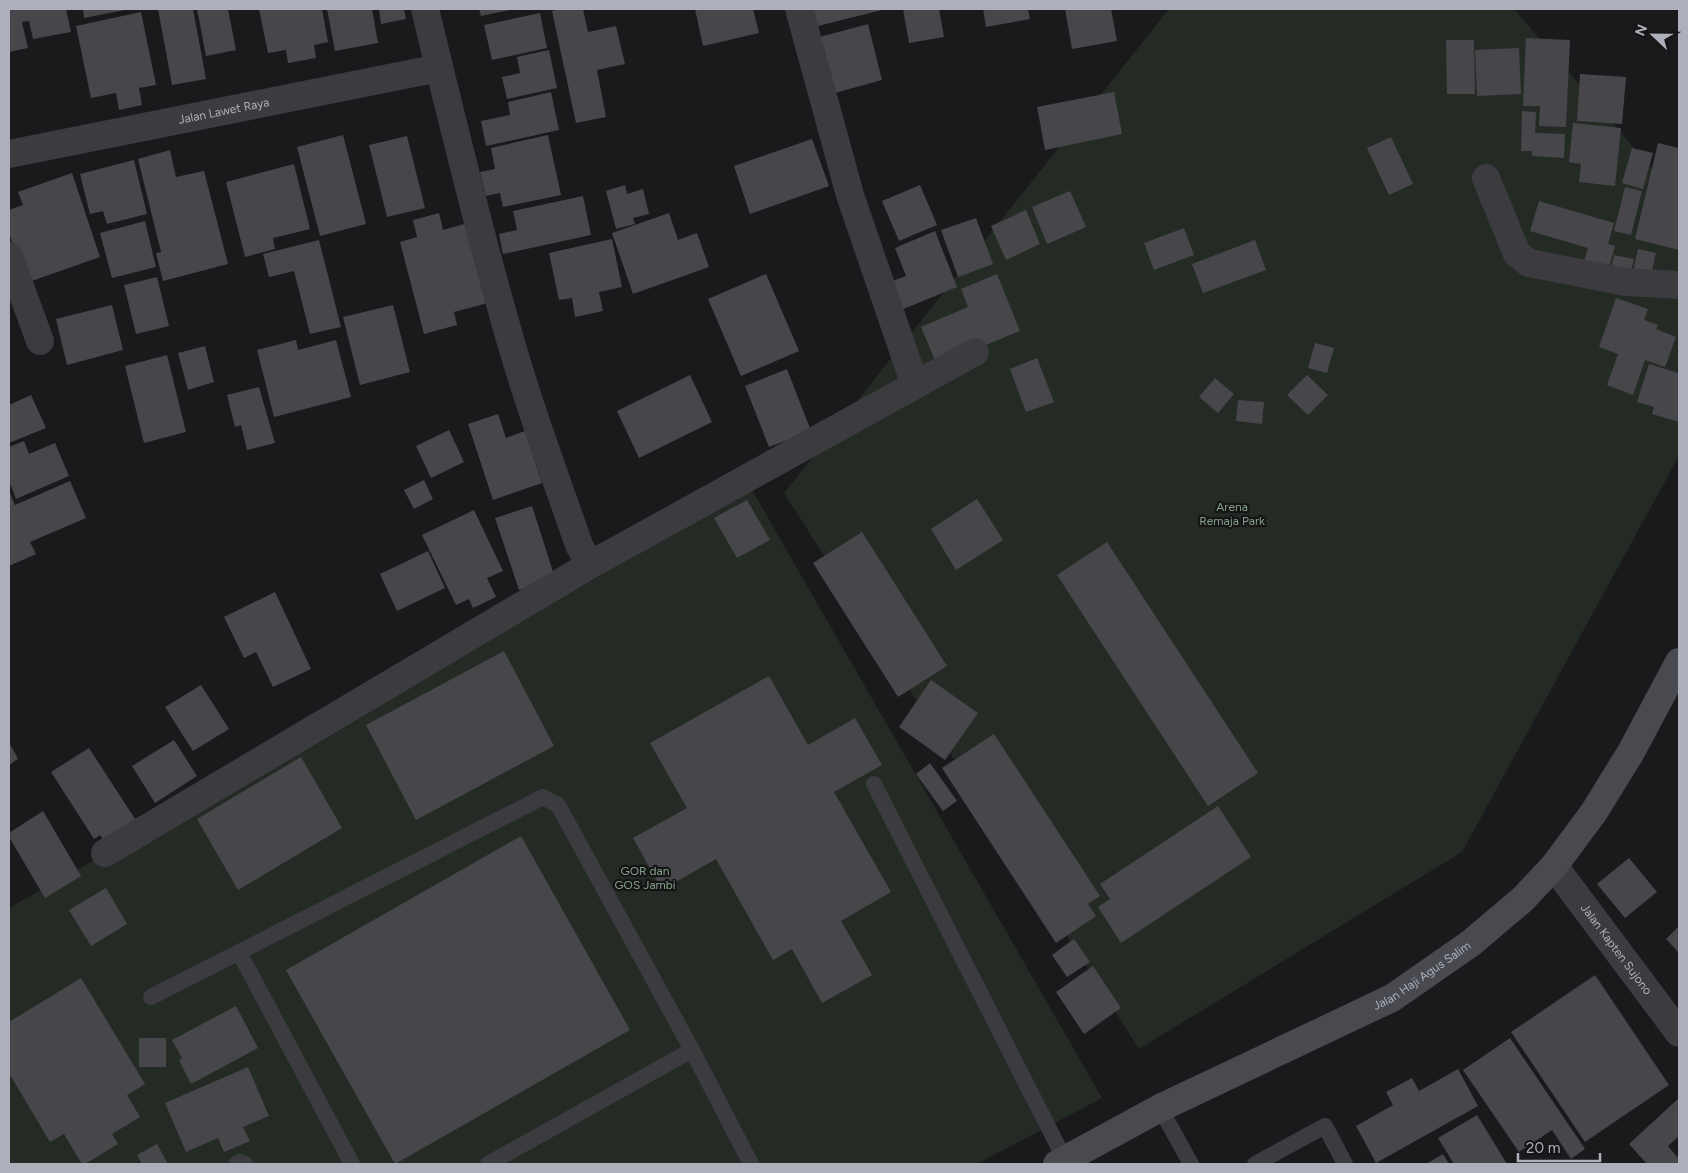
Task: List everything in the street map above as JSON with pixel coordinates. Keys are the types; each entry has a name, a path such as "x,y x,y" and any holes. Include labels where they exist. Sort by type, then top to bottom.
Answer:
{"main road":[{"name":"Jalan Haji Agus Salim","path":"1061,1162 1160,1108 1392,998 1470,943 1523,900 1554,866 1594,812 1631,752 1679,662"}],"street":[{"path":"426,9 439,68 504,318 524,384 579,546 590,565"},
{"path":"799,9 850,195 915,385"},
{"name":"Jalan Lawet Raya","path":"9,154 439,68"},
{"path":"1486,178 1517,254 1529,263 1626,282 1679,285"},
{"path":"9,256 40,341"},
{"path":"104,852 590,565 975,352"},
{"name":"Jalan Kapten Sujono","path":"1554,866 1679,1033"}],"lane":[{"path":"874,784 1061,1162"},
{"path":"150,997 543,797 558,805 692,1050 751,1164"},
{"path":"239,952 352,1164"},
{"path":"488,1164 692,1050"},
{"path":"1160,1108 1191,1164"},
{"path":"1255,1164 1325,1126 1345,1164"},
{"path":"236,1164 240,1162 245,1164"}],"green space":[{"name":"Arena Remaja Park","path":"1169,9 1514,9 1679,200 1679,456 1462,852 1139,1049 784,493"},
{"name":"GOR dan GOS Jambi","path":"752,490 1102,1098 977,1164 9,1164 9,908"}],"building":[{"path":"9,9 66,9 71,32 33,39 29,21 22,22 28,48 9,52"},
{"path":"83,9 125,9 125,10 84,18"},
{"path":"158,9 193,9 206,79 172,85"},
{"path":"197,9 228,9 236,50 206,56"},
{"path":"259,9 322,9 328,42 314,45 316,58 288,63 286,50 268,53"},
{"path":"327,9 372,9 378,43 335,51"},
{"path":"379,9 404,9 406,19 381,24"},
{"path":"479,9 510,9 510,10 481,16"},
{"path":"583,9 588,32 616,26 625,64 597,70 606,117 576,123 552,11"},
{"path":"695,9 753,9 759,33 703,46"},
{"path":"809,9 886,9 814,27"},
{"path":"903,9 939,9 944,37 909,43"},
{"path":"983,9 1028,9 1030,19 986,27"},
{"path":"1065,9 1111,9 1117,41 1072,49"},
{"path":"141,12 156,85 139,88 142,105 119,110 116,93 91,98 76,26"},
{"path":"540,13 547,48 492,60 484,25"},
{"path":"868,24 882,80 831,94 816,38"},
{"path":"1526,38 1570,40 1566,127 1539,126 1540,106 1523,106"},
{"path":"1446,40 1474,40 1475,94 1447,94"},
{"path":"1519,48 1521,94 1477,96 1475,50"},
{"path":"549,50 557,88 507,99 502,77 520,73 517,57"},
{"path":"1580,74 1626,77 1622,124 1577,121"},
{"path":"551,92 559,130 486,146 481,121 510,115 508,102"},
{"path":"1114,92 1122,134 1045,150 1037,107"},
{"path":"1522,111 1536,112 1535,133 1565,134 1564,158 1532,156 1532,151 1521,151"},
{"path":"1573,123 1621,128 1615,186 1579,182 1581,164 1569,162"},
{"path":"343,135 366,224 320,236 297,147"},
{"path":"548,135 561,195 503,207 500,193 486,196 480,172 495,169 491,148"},
{"path":"407,136 425,208 387,217 369,145"},
{"path":"1391,137 1413,184 1389,195 1367,148"},
{"path":"812,139 829,186 750,214 734,166"},
{"path":"1658,143 1679,148 1679,250 1635,239"},
{"path":"1632,148 1653,153 1643,189 1622,183"},
{"path":"170,150 176,177 204,171 228,264 163,281 156,253 161,252 138,159"},
{"path":"134,160 147,214 107,224 103,211 90,214 80,174"},
{"path":"294,164 310,229 273,238 275,249 245,257 226,182"},
{"path":"72,173 100,257 26,283 9,233 9,210 23,205 18,192"},
{"path":"625,185 627,194 643,189 649,214 633,218 635,224 616,229 606,191"},
{"path":"920,185 937,225 899,241 882,201"},
{"path":"1625,187 1642,191 1631,235 1614,231"},
{"path":"1070,191 1086,227 1047,244 1032,207"},
{"path":"583,196 591,235 503,254 499,234 517,230 513,211"},
{"path":"1539,201 1614,223 1608,244 1615,246 1607,274 1582,267 1588,248 1530,231"},
{"path":"1026,210 1040,244 1006,260 991,226"},
{"path":"439,213 443,230 468,223 488,303 454,312 457,325 424,334 400,242 417,237 413,220"},
{"path":"669,213 678,240 697,233 709,267 633,294 612,233"},
{"path":"976,218 993,264 958,277 941,230"},
{"path":"145,221 156,267 112,278 100,233"},
{"path":"1184,228 1194,255 1154,270 1144,243"},
{"path":"935,231 957,287 901,310 890,282 906,276 895,248"},
{"path":"612,239 622,287 599,292 603,311 575,317 572,298 559,300 549,253"},
{"path":"319,240 341,327 310,334 294,271 269,277 263,254"},
{"path":"1255,240 1266,270 1203,293 1192,264"},
{"path":"1638,249 1656,253 1650,280 1632,276"},
{"path":"1614,255 1634,259 1629,278 1610,273"},
{"path":"766,274 799,351 741,376 708,299"},
{"path":"997,274 1020,331 937,365 921,327 968,307 961,289"},
{"path":"157,277 169,326 136,334 124,285"},
{"path":"1616,298 1648,309 1644,320 1658,325 1656,329 1676,337 1665,367 1645,360 1633,395 1607,385 1618,354 1599,347"},
{"path":"112,305 123,350 67,365 56,319"},
{"path":"393,305 410,372 360,385 343,317"},
{"path":"296,340 298,350 336,340 351,397 274,417 257,350"},
{"path":"1315,343 1334,348 1327,373 1308,368"},
{"path":"205,346 214,382 188,390 178,353"},
{"path":"167,355 186,432 144,443 125,366"},
{"path":"1037,358 1054,402 1026,412 1010,369"},
{"path":"1649,364 1679,373 1679,422 1652,414 1654,407 1637,402"},
{"path":"787,369 811,431 769,447 745,386"},
{"path":"690,375 712,422 639,458 617,411"},
{"path":"1307,375 1328,395 1308,415 1287,395"},
{"path":"1215,378 1234,394 1218,413 1199,397"},
{"path":"259,387 275,443 247,450 241,425 235,427 227,395"},
{"path":"31,395 46,428 9,443 9,405"},
{"path":"1238,400 1264,402 1262,424 1236,421"},
{"path":"498,414 506,438 525,431 542,483 493,500 468,424"},
{"path":"449,430 464,462 431,478 416,446"},
{"path":"24,441 29,454 55,443 69,476 16,499 9,481 9,447"},
{"path":"424,480 433,499 414,509 404,490"},
{"path":"70,481 86,518 30,542 36,554 9,566 9,491 15,505"},
{"path":"977,499 1003,540 956,570 931,529"},
{"path":"747,500 770,540 737,558 714,518"},
{"path":"532,506 555,578 519,590 495,518"},
{"path":"474,510 503,571 487,578 496,597 473,608 469,599 456,605 422,535"},
{"path":"862,532 947,666 898,697 813,563"},
{"path":"1107,542 1258,773 1208,806 1057,575"},
{"path":"428,551 445,588 397,611 380,574"},
{"path":"275,592 311,669 273,687 256,652 244,658 224,617"},
{"path":"504,651 554,746 416,820 366,725"},
{"path":"769,676 808,745 855,718 882,765 834,792 891,892 841,921 872,975 822,1003 792,949 773,960 716,859 662,890 633,838 687,808 650,743"},
{"path":"931,680 978,713 945,760 899,727"},
{"path":"201,685 229,729 193,751 165,707"},
{"path":"994,734 1100,896 1088,904 1096,916 1056,943 942,768"},
{"path":"174,740 197,776 155,803 132,766"},
{"path":"9,742 18,759 9,765"},
{"path":"89,748 137,822 105,842 100,835 94,839 51,772"},
{"path":"301,757 342,828 238,890 197,819"},
{"path":"930,763 957,801 943,811 916,774"},
{"path":"1218,806 1251,857 1121,943 1098,907 1110,899 1100,884"},
{"path":"43,811 81,876 45,898 9,837 9,833"},
{"path":"521,836 630,1030 395,1164 286,970"},
{"path":"1629,858 1657,892 1625,918 1597,884"},
{"path":"106,888 127,924 91,946 69,910"},
{"path":"1679,926 1679,953 1666,939"},
{"path":"1074,939 1090,962 1067,977 1052,955"},
{"path":"1093,966 1121,1008 1084,1034 1056,992"},
{"path":"1595,975 1669,1085 1585,1142 1511,1032"},
{"path":"81,978 145,1084 127,1095 140,1117 112,1134 118,1144 85,1164 82,1164 64,1134 50,1142 9,1073 9,1022"},
{"path":"236,1006 258,1048 191,1084 179,1060 182,1058 172,1040"},
{"path":"139,1038 166,1038 166,1067 139,1067"},
{"path":"1510,1038 1585,1149 1571,1159 1552,1130 1519,1152 1463,1070"},
{"path":"248,1067 269,1116 243,1127 250,1141 224,1152 218,1138 186,1152 165,1103"},
{"path":"1458,1069 1478,1106 1376,1163 1356,1126 1393,1105 1386,1092 1412,1078 1419,1091"},
{"path":"1679,1098 1679,1136 1668,1146 1679,1159 1679,1164 1647,1164 1629,1144"},
{"path":"1477,1115 1507,1164 1454,1164 1438,1138"},
{"path":"157,1144 168,1164 142,1164 137,1155"},
{"path":"1443,1154 1449,1164 1426,1164"}]}
